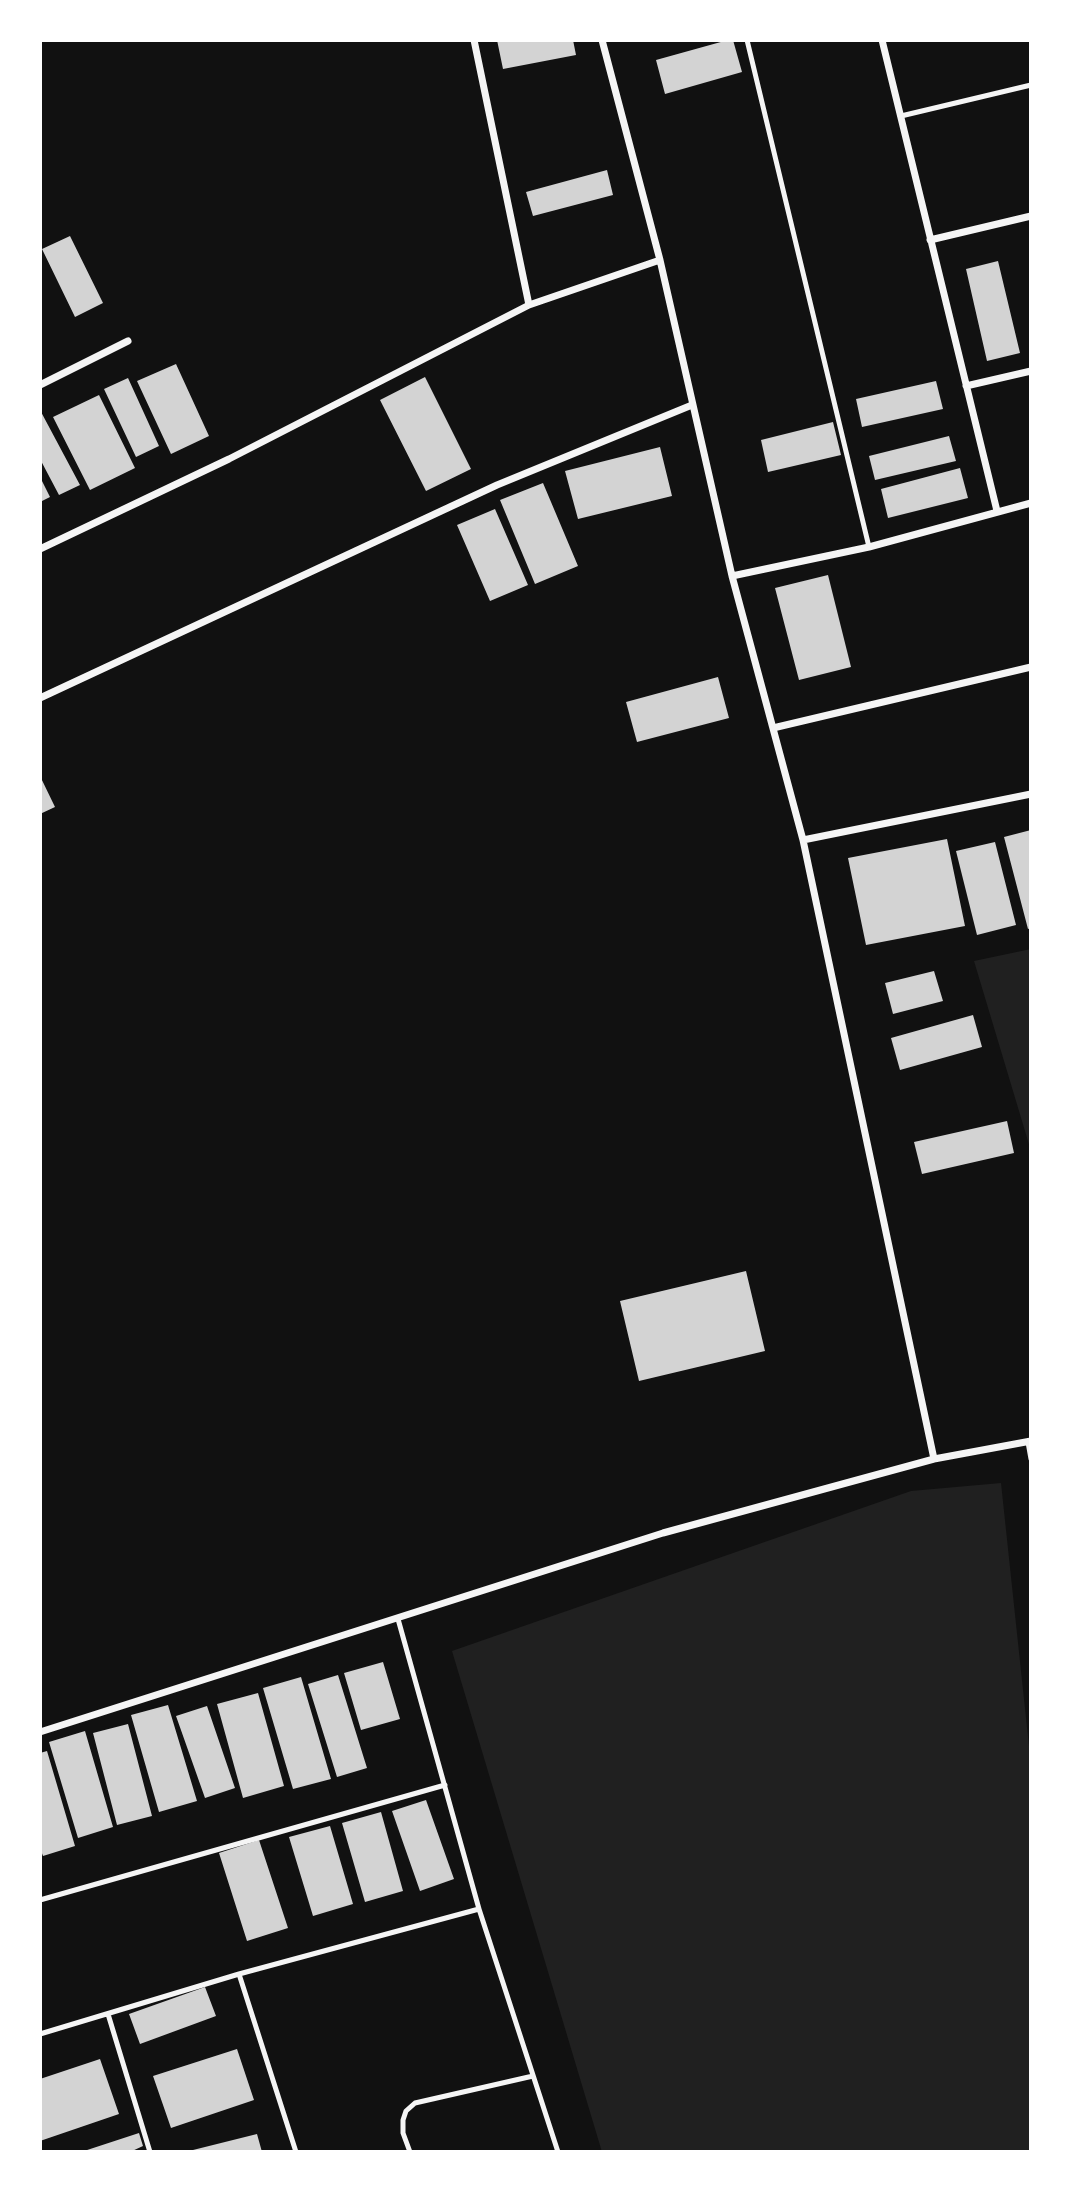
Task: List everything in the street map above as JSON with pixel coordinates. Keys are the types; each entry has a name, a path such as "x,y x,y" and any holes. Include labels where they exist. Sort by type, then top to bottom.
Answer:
{"street":[{"path":"474,40 529,305"},
{"path":"602,40 660,260 732,576 803,841 934,1459"},
{"path":"882,40 998,511"},
{"path":"930,240 1031,216"},
{"path":"40,549 229,459 529,305 660,260"},
{"path":"40,385 128,341"},
{"path":"966,386 1031,371"},
{"path":"40,698 496,485 692,405"},
{"path":"732,576 869,547 1031,503"},
{"path":"773,728 1031,667"},
{"path":"803,841 1031,794"},
{"path":"40,1732 663,1533 934,1459 1030,1441"}],"lane":[{"path":"747,40 869,547"},
{"path":"901,116 1031,85"},
{"path":"1030,1441 1031,1459"},
{"path":"398,1619 479,1909 558,2152"},
{"path":"40,1900 445,1785"},
{"path":"40,2034 239,1975 479,1909"},
{"path":"239,1975 296,2152"},
{"path":"108,2014 150,2152"},
{"path":"410,2152 403,2133 403,2120 406,2111 415,2103 533,2076"}],"shaded area":[{"path":"1031,949 1031,1151 974,961"},
{"path":"1001,1483 1031,1765 1031,2152 602,2152 452,1651 911,1491"}],"building":[{"path":"497,40 573,40 576,55 503,69"},
{"path":"733,40 742,72 665,94 656,60"},
{"path":"607,170 613,195 533,216 526,192"},
{"path":"70,236 103,303 75,317 42,249"},
{"path":"998,261 1020,353 987,361 966,269"},
{"path":"176,364 209,436 171,454 137,381"},
{"path":"425,377 471,469 426,491 380,400"},
{"path":"128,378 159,446 136,457 104,389"},
{"path":"936,381 943,409 862,427 856,399"},
{"path":"99,395 135,468 90,490 53,417"},
{"path":"40,410 80,485 59,495 40,459"},
{"path":"833,422 841,455 768,472 761,440"},
{"path":"949,436 956,461 875,480 869,456"},
{"path":"660,447 672,496 578,519 565,471"},
{"path":"960,468 968,498 888,518 881,489"},
{"path":"40,477 50,497 40,502"},
{"path":"543,483 578,566 535,584 500,500"},
{"path":"495,509 528,585 490,601 457,525"},
{"path":"828,575 851,667 799,680 775,588"},
{"path":"718,677 729,718 637,742 626,702"},
{"path":"40,776 55,807 40,814"},
{"path":"1031,830 1031,928 1028,929 1004,837"},
{"path":"947,839 965,926 866,945 848,858"},
{"path":"995,842 1016,925 977,935 956,851"},
{"path":"934,971 943,1001 893,1014 885,983"},
{"path":"973,1015 982,1047 900,1070 891,1038"},
{"path":"1007,1121 1014,1153 922,1174 914,1142"},
{"path":"746,1271 765,1351 639,1381 620,1301"},
{"path":"383,1662 400,1719 361,1730 344,1673"},
{"path":"338,1675 367,1768 337,1777 308,1684"},
{"path":"301,1677 331,1779 293,1789 263,1688"},
{"path":"258,1693 284,1786 243,1798 217,1704"},
{"path":"168,1705 197,1801 159,1812 131,1715"},
{"path":"207,1706 235,1788 205,1798 176,1716"},
{"path":"128,1724 152,1816 117,1825 93,1733"},
{"path":"85,1731 113,1827 78,1838 49,1742"},
{"path":"47,1751 75,1846 43,1856 40,1848 40,1753"},
{"path":"426,1800 454,1879 420,1891 392,1811"},
{"path":"381,1812 403,1891 365,1902 342,1823"},
{"path":"330,1826 353,1904 313,1916 289,1837"},
{"path":"259,1840 288,1928 247,1941 219,1853"},
{"path":"205,1987 216,2016 140,2044 129,2014"},
{"path":"237,2049 254,2100 171,2128 153,2076"},
{"path":"100,2059 119,2114 40,2141 40,2079"},
{"path":"139,2133 143,2146 130,2152 81,2152"},
{"path":"257,2134 262,2152 189,2152 189,2151"}]}
